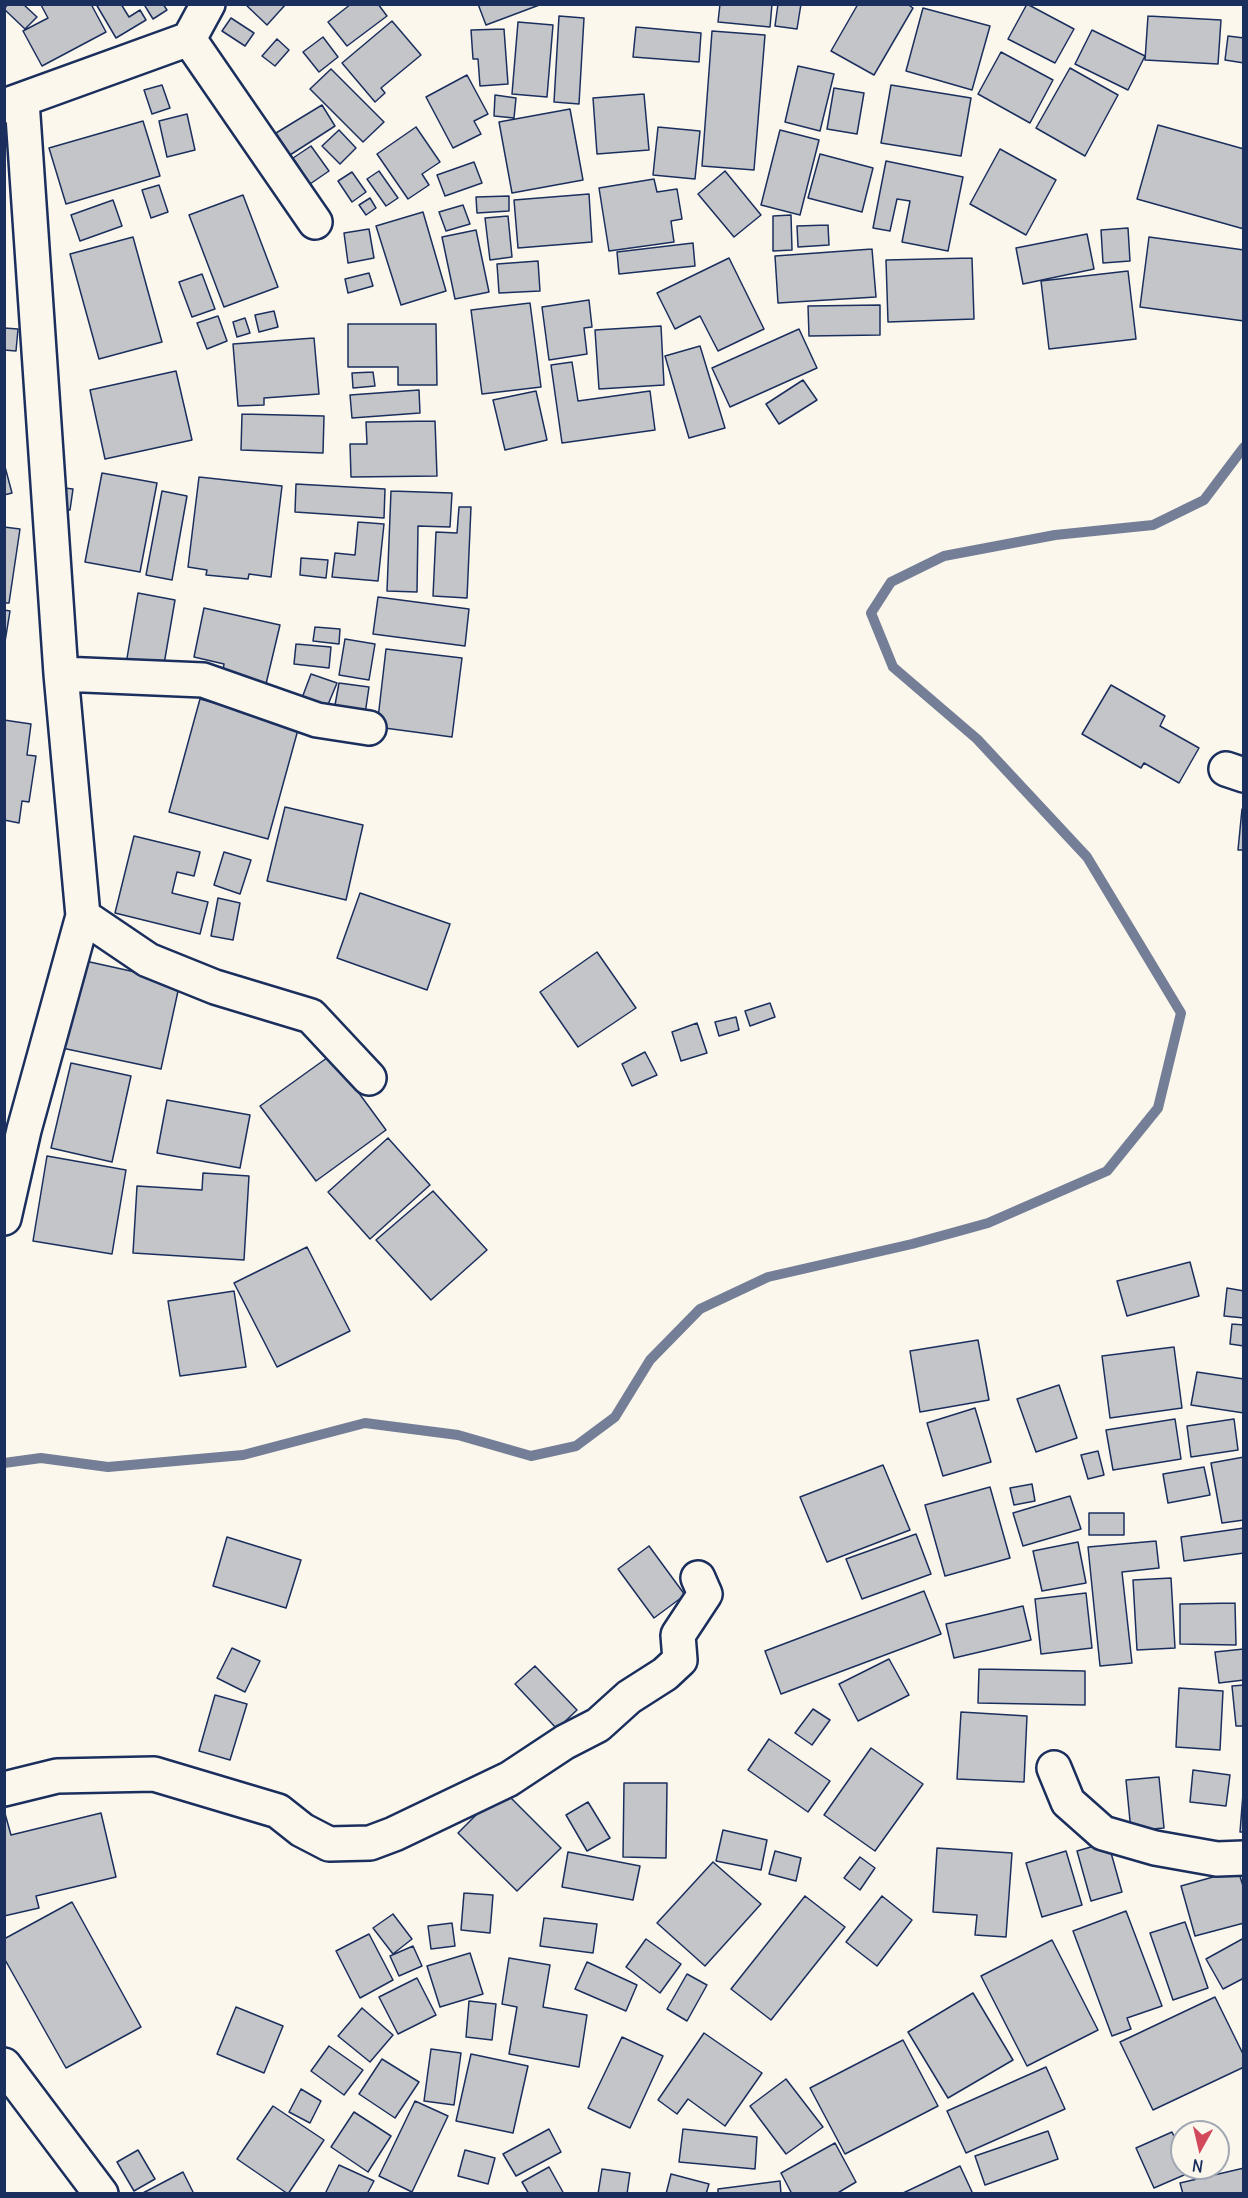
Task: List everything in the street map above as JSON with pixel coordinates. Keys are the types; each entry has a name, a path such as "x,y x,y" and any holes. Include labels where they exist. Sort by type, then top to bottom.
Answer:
{"street":[{"path":"4,1218 24,1130 83,916 13,103 189,39 208,4"},
{"path":"189,39 315,222"},
{"path":"61,674 203,680 316,720 369,728"},
{"path":"83,916 148,960 215,987 311,1016 369,1078"},
{"path":"4,1789 57,1776 154,1774 278,1811 302,1830 329,1844 370,1843 394,1834 509,1779 565,1742 598,1725 629,1697 665,1674 680,1660 678,1635 705,1594 698,1578"},
{"path":"1054,1768 1068,1802 1103,1833 1155,1848 1217,1859 1244,1858"},
{"path":"4,2065 100,2193"}],"building":[{"path":"8,4 23,4 37,17 25,29 4,9"},
{"path":"91,4 106,32 42,66 23,31 48,18 41,5"},
{"path":"96,4 121,4 129,17 140,10 146,20 116,38"},
{"path":"163,4 167,10 153,19 145,6"},
{"path":"245,4 286,4 267,25"},
{"path":"351,4 378,4 387,16 347,46 328,22"},
{"path":"478,4 542,4 486,25"},
{"path":"720,4 772,4 770,27 718,22"},
{"path":"778,4 801,4 797,29 775,26"},
{"path":"858,4 907,4 913,8 874,75 831,51"},
{"path":"1027,4 1074,29 1055,63 1008,39"},
{"path":"923,8 990,26 972,90 906,71"},
{"path":"559,16 584,18 579,104 554,102"},
{"path":"1148,16 1221,20 1218,64 1145,60"},
{"path":"231,18 254,33 245,46 222,31"},
{"path":"392,21 421,55 381,88 385,93 375,102 342,63"},
{"path":"518,22 553,25 547,97 512,94"},
{"path":"636,27 701,33 699,62 633,57"},
{"path":"504,29 508,84 480,86 478,59 473,59 471,30"},
{"path":"1092,30 1145,56 1128,90 1075,64"},
{"path":"712,31 765,35 754,170 702,166"},
{"path":"1228,36 1244,38 1244,63 1225,60"},
{"path":"323,37 338,57 319,72 303,52"},
{"path":"277,39 289,50 275,66 262,56"},
{"path":"1001,52 1053,80 1030,123 978,94"},
{"path":"798,66 834,74 820,131 785,122"},
{"path":"1070,68 1118,95 1085,156 1036,128"},
{"path":"331,69 384,122 363,142 310,89"},
{"path":"467,75 488,114 474,121 481,134 453,148 426,97"},
{"path":"162,85 170,108 152,114 144,90"},
{"path":"891,85 971,98 961,156 881,143"},
{"path":"834,88 864,93 857,134 827,129"},
{"path":"644,94 649,150 597,154 593,98"},
{"path":"495,95 516,98 514,118 494,116"},
{"path":"322,105 335,126 290,155 276,133"},
{"path":"570,109 583,180 512,193 499,122"},
{"path":"187,114 195,150 167,157 159,121"},
{"path":"143,121 160,176 66,204 49,148"},
{"path":"1158,125 1244,149 1244,229 1137,199"},
{"path":"416,127 440,162 422,174 429,185 408,199 377,154"},
{"path":"658,127 700,131 695,179 653,175"},
{"path":"339,130 356,148 340,164 322,146"},
{"path":"780,130 819,140 800,215 761,205"},
{"path":"311,146 329,171 310,184 293,158"},
{"path":"1000,149 1056,180 1026,235 970,204"},
{"path":"820,154 873,168 862,212 808,198"},
{"path":"886,161 963,177 948,251 902,242 910,201 897,199 890,231 873,228"},
{"path":"474,162 482,183 445,196 437,175"},
{"path":"379,171 398,198 386,206 367,179"},
{"path":"725,171 761,215 734,237 698,194"},
{"path":"352,172 366,192 352,202 338,181"},
{"path":"654,179 657,192 677,189 682,219 671,221 674,242 609,251 599,188"},
{"path":"159,185 168,212 151,218 142,190"},
{"path":"589,194 592,242 518,248 514,200"},
{"path":"243,195 278,287 224,307 189,215"},
{"path":"509,196 509,211 477,213 476,197"},
{"path":"370,198 376,208 366,215 359,205"},
{"path":"113,200 122,226 80,241 71,215"},
{"path":"463,205 470,224 446,231 439,212"},
{"path":"423,212 446,291 401,305 376,226"},
{"path":"791,215 792,250 773,251 773,216"},
{"path":"508,216 512,257 490,260 485,218"},
{"path":"828,225 829,245 798,247 797,226"},
{"path":"1128,228 1130,261 1103,263 1101,230"},
{"path":"369,229 374,258 348,263 344,233"},
{"path":"476,230 489,292 455,299 442,237"},
{"path":"1087,234 1094,269 1023,284 1016,248"},
{"path":"133,237 162,342 99,359 70,254"},
{"path":"1149,237 1244,250 1244,321 1140,307"},
{"path":"693,243 695,266 619,274 617,252"},
{"path":"872,249 876,297 778,303 775,256"},
{"path":"729,258 764,329 718,351 700,316 675,329 657,293"},
{"path":"972,258 974,319 888,322 886,260"},
{"path":"538,261 540,291 499,293 497,264"},
{"path":"1128,271 1136,339 1049,349 1041,281"},
{"path":"369,273 373,286 348,293 345,279"},
{"path":"202,274 215,309 192,317 179,282"},
{"path":"589,300 592,327 584,328 587,354 549,360 542,307"},
{"path":"530,303 541,387 482,394 471,310"},
{"path":"880,305 880,335 809,336 808,306"},
{"path":"274,311 278,327 259,332 255,315"},
{"path":"218,316 227,341 207,349 197,323"},
{"path":"245,318 250,333 237,337 233,322"},
{"path":"348,324 436,324 437,385 398,385 398,367 348,367"},
{"path":"661,326 664,385 599,389 595,330"},
{"path":"4,328 18,329 16,351 4,350"},
{"path":"799,329 817,368 730,407 712,368"},
{"path":"314,338 319,394 264,398 264,405 238,406 233,344"},
{"path":"700,346 725,428 689,438 665,356"},
{"path":"572,362 578,401 650,391 655,430 562,443 551,365"},
{"path":"176,371 192,440 105,459 90,390"},
{"path":"373,372 375,386 353,388 352,373"},
{"path":"803,380 817,400 779,424 766,404"},
{"path":"419,390 420,413 352,418 350,395"},
{"path":"536,391 547,440 505,450 493,400"},
{"path":"242,414 324,416 323,453 241,450"},
{"path":"435,421 437,476 351,477 350,444 367,444 366,422"},
{"path":"4,463 12,493 4,495"},
{"path":"102,473 157,483 140,572 85,562"},
{"path":"199,477 282,486 271,577 249,574 248,579 206,575 207,570 188,567"},
{"path":"296,484 385,489 384,518 295,512"},
{"path":"56,487 73,489 70,510 53,508"},
{"path":"162,491 187,496 172,580 146,575"},
{"path":"391,491 452,493 450,527 418,526 417,592 387,591"},
{"path":"459,507 471,507 467,598 433,596 436,532 457,533"},
{"path":"358,522 384,524 378,581 332,577 335,553 355,555"},
{"path":"4,527 20,529 9,603 4,603"},
{"path":"301,558 328,560 326,578 300,575"},
{"path":"138,593 175,600 162,676 125,670"},
{"path":"378,597 469,609 465,646 373,634"},
{"path":"204,608 280,625 266,684 222,675 224,664 194,657"},
{"path":"4,610 10,611 4,648"},
{"path":"315,627 340,629 339,644 313,641"},
{"path":"345,639 375,644 369,680 339,675"},
{"path":"296,644 331,647 329,668 294,664"},
{"path":"386,649 462,658 452,737 377,727"},
{"path":"311,674 337,683 327,707 302,698"},
{"path":"339,683 369,687 364,721 333,716"},
{"path":"1111,685 1165,716 1160,726 1199,748 1179,783 1144,763 1141,768 1082,734"},
{"path":"200,699 299,726 268,839 169,812"},
{"path":"4,720 31,724 27,755 36,756 29,802 22,801 19,823 4,820"},
{"path":"285,807 363,825 346,900 267,881"},
{"path":"1242,809 1244,810 1244,850 1238,850"},
{"path":"134,836 200,852 194,876 177,872 172,893 208,902 200,934 115,913"},
{"path":"224,852 251,860 240,894 214,885"},
{"path":"360,893 450,924 427,990 337,958"},
{"path":"218,898 240,903 233,940 211,936"},
{"path":"597,952 636,1008 578,1047 540,992"},
{"path":"81,960 180,982 161,1069 62,1048"},
{"path":"770,1003 775,1017 750,1026 745,1011"},
{"path":"736,1017 739,1030 719,1036 715,1022"},
{"path":"697,1023 707,1053 681,1061 672,1032"},
{"path":"645,1052 657,1075 632,1086 622,1064"},
{"path":"331,1055 386,1130 316,1181 260,1106"},
{"path":"71,1063 131,1076 112,1162 51,1148"},
{"path":"167,1100 250,1115 240,1168 157,1153"},
{"path":"388,1138 430,1185 370,1239 328,1192"},
{"path":"47,1156 126,1170 112,1254 33,1241"},
{"path":"203,1173 249,1176 244,1260 133,1253 137,1186 202,1190"},
{"path":"433,1191 487,1250 431,1300 376,1240"},
{"path":"307,1247 350,1331 277,1367 234,1283"},
{"path":"1190,1262 1199,1296 1127,1316 1117,1281"},
{"path":"1227,1288 1244,1291 1244,1318 1224,1316"},
{"path":"234,1291 246,1367 180,1376 168,1301"},
{"path":"1232,1324 1244,1325 1244,1346 1230,1344"},
{"path":"978,1340 989,1400 920,1412 910,1351"},
{"path":"1174,1347 1182,1408 1110,1418 1102,1356"},
{"path":"1197,1372 1244,1379 1244,1413 1191,1405"},
{"path":"1059,1385 1077,1438 1036,1452 1017,1399"},
{"path":"975,1408 991,1462 943,1476 927,1423"},
{"path":"1175,1419 1181,1459 1113,1470 1106,1430"},
{"path":"1234,1419 1238,1450 1191,1457 1187,1426"},
{"path":"1098,1451 1104,1475 1088,1479 1081,1455"},
{"path":"1244,1457 1244,1520 1222,1523 1211,1463"},
{"path":"883,1465 910,1530 827,1562 800,1497"},
{"path":"1204,1467 1210,1495 1168,1503 1163,1474"},
{"path":"1032,1484 1035,1501 1014,1505 1010,1488"},
{"path":"990,1487 1010,1558 945,1576 925,1505"},
{"path":"1070,1496 1081,1529 1023,1546 1013,1513"},
{"path":"1089,1513 1124,1513 1124,1535 1089,1535"},
{"path":"1244,1528 1244,1553 1184,1561 1181,1537"},
{"path":"916,1534 931,1574 862,1599 846,1559"},
{"path":"227,1537 301,1560 286,1608 213,1586"},
{"path":"1156,1541 1159,1568 1122,1572 1132,1663 1100,1666 1088,1547"},
{"path":"1078,1542 1086,1583 1042,1591 1033,1551"},
{"path":"649,1546 685,1595 654,1618 618,1569"},
{"path":"1171,1578 1175,1648 1137,1650 1133,1580"},
{"path":"924,1591 941,1634 781,1694 765,1651"},
{"path":"1086,1593 1092,1648 1041,1654 1035,1599"},
{"path":"1235,1603 1236,1645 1180,1644 1180,1604"},
{"path":"1023,1606 1031,1640 954,1658 946,1624"},
{"path":"232,1648 260,1661 245,1692 217,1678"},
{"path":"1244,1649 1244,1680 1219,1683 1215,1652"},
{"path":"889,1659 909,1695 858,1721 839,1684"},
{"path":"535,1666 577,1710 557,1729 515,1684"},
{"path":"979,1669 1085,1671 1085,1705 978,1703"},
{"path":"1244,1685 1244,1726 1236,1726 1232,1686"},
{"path":"1179,1688 1223,1691 1220,1750 1176,1747"},
{"path":"215,1695 247,1704 230,1760 199,1751"},
{"path":"813,1709 830,1720 812,1745 795,1733"},
{"path":"961,1712 1027,1716 1024,1782 957,1779"},
{"path":"769,1739 830,1781 808,1812 748,1770"},
{"path":"871,1748 923,1784 875,1851 824,1815"},
{"path":"1193,1770 1230,1775 1226,1806 1190,1802"},
{"path":"1159,1777 1164,1828 1131,1831 1126,1780"},
{"path":"1244,1781 1244,1832 1240,1832"},
{"path":"624,1783 667,1783 666,1858 623,1857"},
{"path":"502,1789 561,1848 517,1891 458,1833"},
{"path":"588,1802 610,1838 587,1851 566,1815"},
{"path":"4,1810 11,1835 101,1813 116,1877 36,1896 39,1908 4,1916"},
{"path":"723,1830 767,1840 761,1870 716,1861"},
{"path":"1108,1842 1122,1892 1091,1901 1077,1851"},
{"path":"937,1848 1012,1853 1006,1937 975,1935 977,1915 933,1912"},
{"path":"775,1851 801,1858 796,1881 769,1874"},
{"path":"1066,1851 1082,1905 1042,1917 1026,1863"},
{"path":"568,1852 640,1866 633,1900 562,1887"},
{"path":"860,1857 875,1868 860,1890 844,1878"},
{"path":"713,1862 761,1904 705,1966 657,1923"},
{"path":"1238,1870 1244,1889 1244,1923 1195,1936 1181,1886"},
{"path":"464,1893 493,1895 490,1933 461,1930"},
{"path":"805,1896 845,1927 771,2020 731,1989"},
{"path":"882,1896 912,1920 877,1966 846,1942"},
{"path":"72,1902 141,2027 66,2068 4,1958 4,1939"},
{"path":"1126,1911 1162,2006 1127,2018 1131,2029 1112,2036 1073,1931"},
{"path":"393,1914 412,1939 393,1954 373,1928"},
{"path":"544,1918 597,1924 593,1953 540,1946"},
{"path":"1185,1922 1208,1988 1173,2000 1150,1933"},
{"path":"452,1923 455,1946 431,1949 428,1926"},
{"path":"369,1934 393,1980 360,1998 336,1951"},
{"path":"1244,1938 1244,1978 1223,1989 1206,1959"},
{"path":"646,1939 681,1964 660,1993 626,1967"},
{"path":"1052,1940 1098,2030 1027,2066 981,1976"},
{"path":"413,1946 422,1966 399,1976 390,1956"},
{"path":"470,1953 483,1994 440,2007 427,1966"},
{"path":"509,1958 550,1965 543,2007 587,2015 579,2067 509,2054 517,2007 502,2004"},
{"path":"587,1962 637,1985 626,2011 575,1989"},
{"path":"687,1974 707,1985 687,2021 667,2009"},
{"path":"417,1978 436,2015 398,2034 379,1997"},
{"path":"973,1993 1013,2060 948,2098 908,2032"},
{"path":"1215,1997 1244,2056 1244,2067 1153,2110 1120,2042"},
{"path":"469,2001 496,2004 492,2040 466,2037"},
{"path":"236,2007 283,2026 264,2073 217,2054"},
{"path":"362,2008 393,2035 370,2062 338,2036"},
{"path":"704,2033 762,2073 725,2126 688,2099 677,2114 658,2100"},
{"path":"622,2037 663,2056 630,2128 588,2108"},
{"path":"903,2040 938,2106 845,2154 810,2088"},
{"path":"329,2046 363,2070 344,2095 311,2071"},
{"path":"431,2049 461,2053 454,2105 424,2101"},
{"path":"471,2054 528,2066 513,2133 456,2121"},
{"path":"382,2059 419,2082 395,2118 359,2094"},
{"path":"1046,2067 1065,2109 966,2153 947,2111"},
{"path":"786,2079 823,2127 786,2154 750,2106"},
{"path":"301,2089 321,2101 310,2123 289,2112"},
{"path":"415,2101 448,2116 412,2192 379,2176"},
{"path":"273,2106 324,2140 288,2194 237,2159"},
{"path":"354,2112 391,2136 368,2172 331,2147"},
{"path":"549,2129 561,2152 516,2176 503,2154"},
{"path":"683,2129 757,2137 755,2169 679,2162"},
{"path":"1048,2131 1058,2159 985,2185 975,2156"},
{"path":"1170,2133 1170,2180 1172,2180 1154,2188 1136,2148"},
{"path":"835,2143 856,2182 836,2194 792,2194 781,2173"},
{"path":"138,2150 155,2179 134,2191 117,2162"},
{"path":"465,2150 495,2158 488,2184 458,2176"},
{"path":"339,2165 374,2181 367,2194 325,2194"},
{"path":"960,2166 973,2194 901,2194"},
{"path":"549,2167 564,2194 529,2194 522,2182"},
{"path":"1244,2168 1244,2194 1183,2194 1180,2183 1193,2180 1230,2180 1230,2171"},
{"path":"602,2169 630,2173 627,2194 598,2194"},
{"path":"183,2172 194,2194 141,2194"},
{"path":"671,2174 709,2184 706,2194 666,2194"},
{"path":"780,2181 781,2194 718,2194 718,2189"}],"waterway":[{"path":"4,1463 41,1458 108,1467 243,1455 365,1423 458,1435 531,1456 576,1446 615,1417 650,1360 700,1309 768,1277 912,1244 988,1223 1107,1171 1158,1108 1181,1013 1087,857 977,739 893,667 871,613 891,582 944,556 1055,535 1153,525 1204,500 1244,447"}]}
